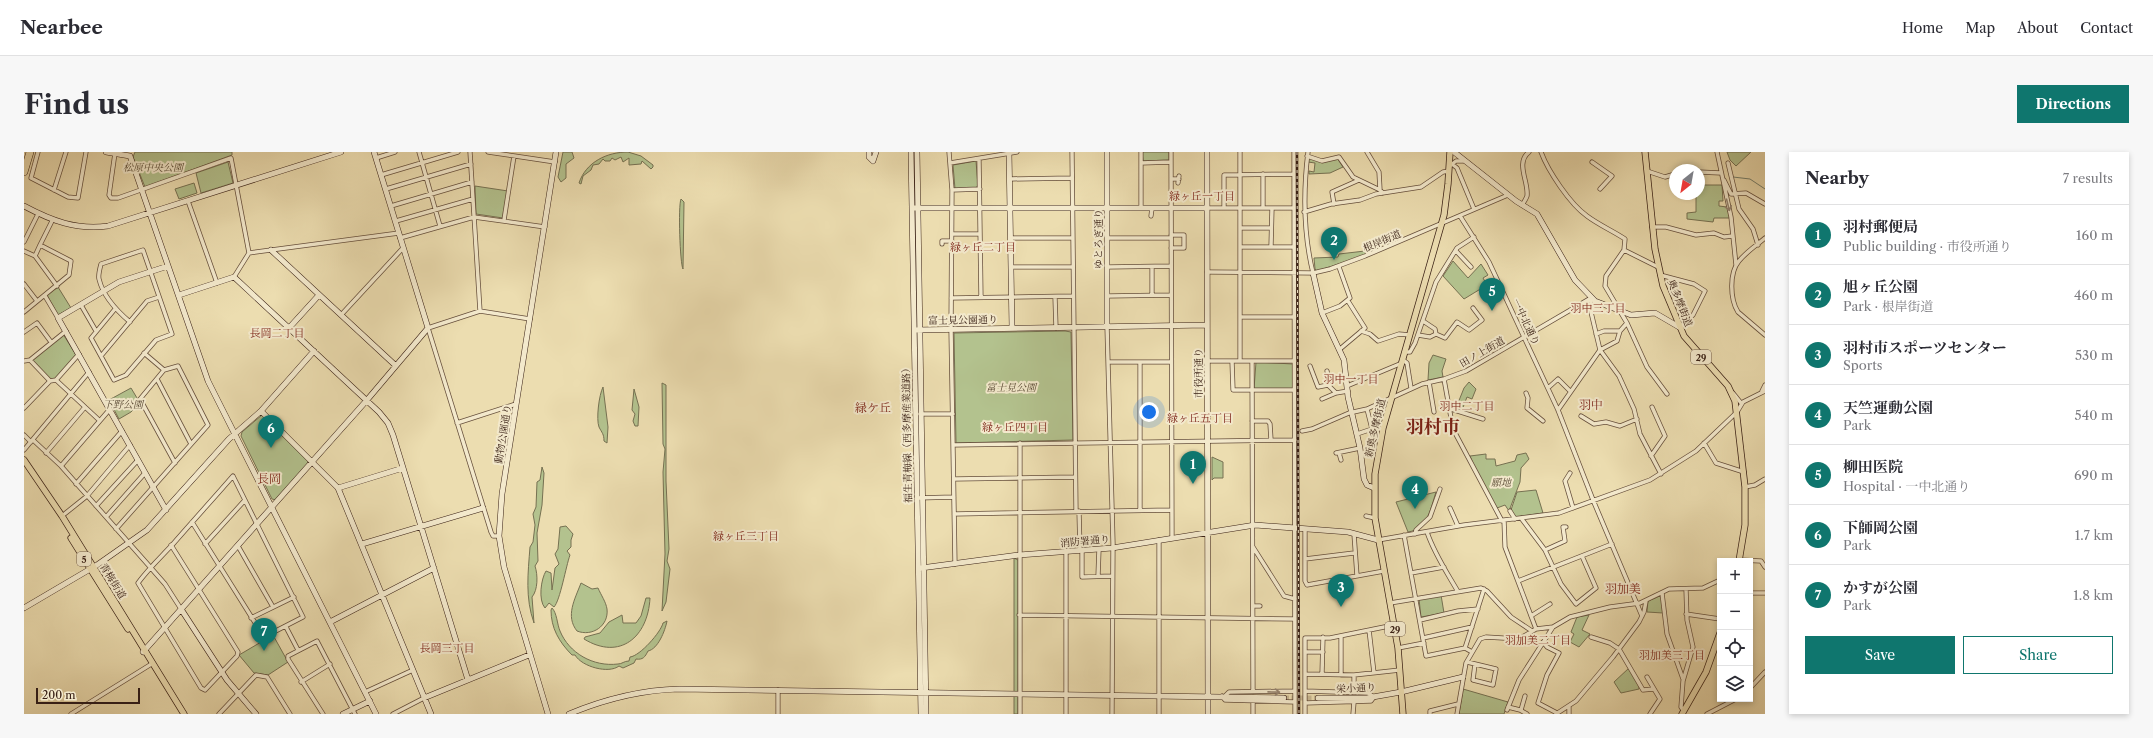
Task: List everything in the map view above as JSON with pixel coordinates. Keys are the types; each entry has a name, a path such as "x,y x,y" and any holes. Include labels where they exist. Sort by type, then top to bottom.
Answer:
{"highway":[{"path":"24,172 30,152"}],"main road":[{"name":"新奥多摩街道","path":"1403,714 1398,648 1378,540 1375,518 1374,488 1379,445 1441,224 1450,167 1450,152"},
{"name":"奥多摩街道","path":"1645,152 1652,227 1660,275 1679,327 1692,347 1733,393 1737,412 1745,487 1745,525 1739,558"},
{"name":"青梅街道","path":"24,460 62,516 181,714"},
{"name":"青梅街道","path":"24,466 92,567"},
{"path":"1683,712 1704,674 1717,641"},
{"name":"青梅街道","path":"151,664 184,714"}],"street":[{"path":"38,152 31,178 68,197 79,198 86,152"},
{"path":"54,190 66,152"},
{"path":"106,152 131,154 150,214 208,381 376,714"},
{"path":"24,206 52,220 74,226 102,227 150,214 341,152"},
{"path":"374,152 483,508 493,536 499,536"},
{"path":"376,158 396,152"},
{"path":"419,152 440,226"},
{"path":"382,175 458,152"},
{"path":"470,152 480,311"},
{"path":"488,152 555,162"},
{"name":"動物公園通り","path":"548,714 529,655 504,567 499,536 502,494 556,152"},
{"path":"869,152 869,157 873,162 876,152"},
{"name":"福生青梅線（西多摩産業道路）","path":"911,152 915,208"},
{"name":"福生青梅線（西多摩産業道路）","path":"916,152 915,208 918,414 923,692 926,714"},
{"path":"949,152 952,190 951,329 955,564"},
{"path":"950,163 1017,152"},
{"path":"1072,152 1072,327 1075,477 1082,577 1112,576"},
{"name":"ゆとろぎ通り","path":"1107,152 1107,326"},
{"path":"1141,152 1141,208"},
{"path":"1171,152 1172,538"},
{"name":"市役所通り","path":"1207,152 1208,714"},
{"path":"1240,152 1240,361"},
{"path":"1294,152 1295,714"},
{"path":"1367,152 1379,172 1380,190"},
{"path":"1454,152 1463,161 1508,195 1523,203 1533,211 1540,219 1576,280 1591,298 1600,304 1621,312 1635,315 1655,312 1679,327 1693,315 1705,291 1694,284 1667,275 1660,275"},
{"path":"1523,152 1523,176 1527,194 1523,203"},
{"path":"1524,156 1529,152"},
{"path":"1540,152 1548,170 1569,198 1587,216 1625,239 1624,250 1608,273 1604,282 1608,293 1627,323 1641,356 1667,394"},
{"path":"1717,152 1731,217 1736,266"},
{"path":"118,153 110,197 118,198 230,158 249,253 234,277 179,296"},
{"path":"1009,153 1012,328"},
{"path":"1374,488 1367,485 1364,479 1360,448 1347,389 1344,360 1322,313 1313,273 1307,243 1304,212 1304,178 1307,154 1322,161 1339,157 1353,177 1380,190 1383,193"},
{"path":"504,220 514,156"},
{"path":"979,159 981,298"},
{"path":"1304,212 1334,204 1360,200 1383,193 1421,187 1450,167 1463,161"},
{"path":"1141,163 1171,162"},
{"path":"1592,162 1612,176 1600,189"},
{"path":"1728,163 1734,195 1739,209 1753,229 1758,244"},
{"path":"386,189 471,164"},
{"path":"1450,167 1457,168 1474,209"},
{"path":"1647,171 1665,177 1669,176"},
{"path":"1705,172 1721,173"},
{"path":"1721,173 1729,193 1734,195 1746,193 1765,204"},
{"path":"1263,174 1263,208"},
{"path":"1224,208 1224,175 1294,174"},
{"path":"1010,179 1072,178"},
{"path":"1171,180 1179,179"},
{"path":"1334,204 1332,192 1359,180"},
{"path":"391,206 472,182"},
{"path":"952,190 980,189"},
{"name":"根岸街道","path":"1207,272 1313,273 1339,267 1508,195"},
{"path":"396,221 473,199"},
{"path":"188,201 217,283"},
{"path":"915,208 1294,208"},
{"path":"1151,216 1152,208"},
{"path":"1271,246 1272,208"},
{"path":"24,242 38,214"},
{"path":"249,253 400,236 474,216 545,227"},
{"name":"一中北通り","path":"1460,216 1490,262 1558,410 1593,500"},
{"path":"34,256 52,220"},
{"path":"1652,227 1666,227 1696,235 1714,233 1724,236 1732,236"},
{"path":"1240,228 1271,228"},
{"path":"952,234 980,234"},
{"path":"1107,238 1184,235 1184,248 1171,248"},
{"path":"1405,352 1410,352 1418,335 1436,282 1460,244 1474,237"},
{"path":"1011,238 1072,238"},
{"path":"1765,238 1739,261 1736,266 1732,282 1735,307 1738,312 1765,335"},
{"path":"942,244 942,241 952,241"},
{"path":"24,312 69,275 71,261 40,245"},
{"path":"1240,247 1294,247"},
{"path":"342,315 403,248"},
{"path":"115,309 91,339 114,380 126,374 156,340 172,334 143,250 101,264 99,278 105,291 115,309 130,322"},
{"path":"271,250 396,365"},
{"path":"1624,250 1658,267"},
{"path":"24,251 34,256 57,286"},
{"path":"1456,251 1471,267"},
{"path":"58,318 119,282 168,266"},
{"path":"1107,267 1171,266"},
{"path":"1011,267 1072,268"},
{"path":"1152,267 1152,295"},
{"path":"1339,267 1350,298 1348,301 1365,328 1340,349"},
{"path":"234,277 367,400 388,422 468,680"},
{"path":"1426,279 1436,282"},
{"path":"24,284 38,301"},
{"path":"288,328 319,295"},
{"path":"1107,296 1171,295"},
{"path":"45,296 90,372 166,510"},
{"path":"951,298 1072,296"},
{"path":"101,356 147,301 159,297"},
{"path":"1055,297 1056,328"},
{"path":"1591,298 1591,312 1600,350 1619,376 1634,409 1640,434 1661,474"},
{"name":"田ノ上街道","path":"1302,431 1312,429 1352,413 1367,409 1411,388 1466,371 1494,353 1524,338 1591,298"},
{"path":"1322,313 1348,301"},
{"path":"81,305 96,331"},
{"path":"1423,321 1431,325 1436,334 1445,338 1455,323 1469,330 1482,320 1473,308"},
{"path":"144,651 367,400 428,328 480,311 530,319"},
{"path":"1241,317 1295,317"},
{"path":"24,332 37,323 51,342"},
{"path":"1558,410 1600,350 1617,341 1620,331 1627,323"},
{"name":"富士見公園通り","path":"917,330 1207,325"},
{"path":"1107,326 1112,511 1112,714"},
{"path":"1596,334 1604,330 1620,331"},
{"path":"24,361 30,360 66,331"},
{"path":"1361,331 1370,334 1378,341 1399,334 1410,335"},
{"path":"1418,335 1430,337 1436,334"},
{"path":"24,608 129,544 152,525 234,434 261,411 314,351"},
{"path":"144,353 164,370"},
{"path":"24,408 50,381 56,380 79,354"},
{"path":"30,360 50,381"},
{"path":"1207,361 1295,361"},
{"path":"1232,361 1233,390 1294,390"},
{"path":"1252,361 1252,692"},
{"path":"1108,362 1171,362"},
{"path":"1140,362 1140,510"},
{"path":"1322,399 1347,389 1402,362 1407,362 1411,388"},
{"path":"116,529 208,426 179,366 164,370 140,401 175,462"},
{"path":"1310,366 1318,387 1324,384 1330,386"},
{"path":"1327,371 1330,386 1336,393"},
{"path":"24,450 70,393 90,372"},
{"path":"157,379 191,444"},
{"path":"1444,379 1448,408 1453,429 1503,520 1505,547 1531,616 1534,630"},
{"path":"1548,388 1558,379 1570,391"},
{"path":"56,380 99,420"},
{"path":"1429,382 1434,412"},
{"path":"1378,540 1458,526 1559,513 1661,474 1691,455 1737,412 1742,403 1763,391 1765,385"},
{"path":"1526,393 1528,398 1527,408 1543,421"},
{"path":"1733,393 1742,403"},
{"path":"457,423 516,404"},
{"path":"46,453 85,407"},
{"path":"1651,456 1665,436 1652,407"},
{"path":"1448,408 1483,419"},
{"path":"61,466 110,409"},
{"path":"1357,434 1372,428 1367,409"},
{"path":"261,411 338,488 431,714"},
{"path":"918,414 953,414"},
{"path":"1581,416 1594,424 1606,422 1620,426 1636,419"},
{"path":"1252,421 1268,421 1270,424 1271,440"},
{"path":"76,484 122,431"},
{"path":"24,435 61,466 165,584 222,672 256,714"},
{"path":"953,445 1207,440 1295,440"},
{"path":"1020,443 1020,714"},
{"path":"1704,443 1716,463 1744,472"},
{"path":"62,516 87,496 130,445"},
{"path":"1341,460 1337,453 1360,448"},
{"path":"96,506 138,460"},
{"path":"338,488 403,468"},
{"path":"106,517 145,473"},
{"path":"1570,473 1565,481 1573,508"},
{"path":"171,545 238,652 237,656 206,689 203,690 138,585 171,545 233,476 294,596 303,617 264,637 192,522"},
{"path":"954,479 1075,477"},
{"path":"1745,487 1754,486 1765,479"},
{"path":"1415,534 1416,530 1430,517 1440,489"},
{"path":"920,498 954,497"},
{"path":"205,544 245,500"},
{"path":"1593,500 1642,616"},
{"path":"362,544 483,508"},
{"path":"1450,508 1458,526"},
{"path":"954,514 1171,510"},
{"path":"1510,511 1515,519"},
{"path":"1366,516 1375,518"},
{"path":"1522,518 1545,550 1561,584 1576,604 1596,588 1582,556"},
{"name":"消防署通り","path":"921,568 1019,555 1112,548 1253,526 1295,528 1354,534 1378,540"},
{"path":"1545,550 1565,541 1563,527 1566,527"},
{"path":"1305,529 1305,581 1307,585 1384,570"},
{"path":"1427,532 1435,554 1457,590"},
{"path":"1354,534 1354,553 1357,576"},
{"path":"1404,536 1423,638 1428,657 1465,648 1472,652"},
{"path":"1159,540 1159,714"},
{"path":"1518,581 1612,544"},
{"path":"238,546 273,607"},
{"path":"1253,547 1284,596 1295,599"},
{"path":"1098,576 1099,549"},
{"path":"1066,551 1066,714"},
{"path":"1305,559 1354,553"},
{"path":"1753,561 1764,561 1765,567"},
{"path":"1412,573 1444,567"},
{"path":"330,622 434,568"},
{"path":"1457,714 1467,662 1480,639 1486,637 1518,639 1534,630 1553,627 1570,617 1646,601 1669,589 1703,588 1717,581"},
{"path":"1465,648 1484,589"},
{"path":"1390,603 1457,590 1484,589 1511,617 1534,630"},
{"path":"1683,712 1681,707 1683,680 1693,647 1686,614 1686,589"},
{"path":"1662,593 1667,634 1683,680"},
{"path":"1753,593 1765,593"},
{"path":"251,618 294,596"},
{"path":"1543,642 1547,647 1559,652 1547,675 1538,703 1556,714 1577,700 1619,649 1642,616 1646,601"},
{"path":"1531,616 1550,604"},
{"path":"1253,606 1260,606"},
{"path":"1420,620 1458,611 1478,609"},
{"path":"1686,614 1717,619"},
{"path":"1019,615 1295,619"},
{"path":"1306,714 1306,638 1341,636 1394,625"},
{"path":"286,627 298,650"},
{"path":"1423,638 1472,627"},
{"path":"1527,714 1521,710 1507,708 1519,680 1553,627"},
{"path":"1369,630 1374,673"},
{"path":"1341,636 1342,675"},
{"path":"1591,636 1610,643 1619,649 1643,690 1652,690"},
{"path":"1322,674 1323,638"},
{"path":"323,714 301,682 288,659 288,656 298,650 318,641 353,712"},
{"path":"1398,648 1424,643"},
{"path":"1306,652 1323,652"},
{"path":"393,714 424,698 529,655"},
{"path":"1467,662 1496,669 1493,685 1473,680 1475,664"},
{"path":"72,714 151,664"},
{"path":"301,682 330,664"},
{"path":"366,692 413,670"},
{"path":"1305,674 1354,675 1400,670"},
{"path":"1753,685 1765,672"},
{"path":"1354,675 1354,693"},
{"path":"219,714 254,676 267,677 290,714"},
{"name":"栄小通り","path":"1318,698 1374,697 1464,676"},
{"path":"1647,677 1653,687 1652,690 1660,699 1650,714"},
{"path":"569,714 608,699 645,691 679,689 1112,694 1284,698"},
{"path":"778,690 778,714"},
{"path":"1223,696 1229,692 1295,691"},
{"path":"1305,691 1354,693 1368,692 1374,697 1370,701 1305,703"},
{"name":"福生青梅線（西多摩産業道路）","path":"920,714 923,692"},
{"path":"1223,696 1225,700 1295,702"},
{"path":"1521,710 1525,696"},
{"path":"343,714 353,712 370,701"},
{"path":"1253,701 1253,714"},
{"path":"1353,714 1354,702"},
{"path":"1707,714 1730,702"},
{"path":"1430,714 1430,711 1458,704"},
{"path":"1569,706 1569,714"}],"green space":[{"name":"松原中央公園","path":"135,152 232,152 232,155 145,187 133,157"},
{"path":"563,152 572,152 574,158 566,164 566,178 561,182 558,177"},
{"path":"628,152 641,156 653,165 653,167 651,169 642,161 641,164 629,165 629,158 623,162 621,157 615,160 612,158 610,161 605,161 603,159 599,164 593,165 591,170 583,176 581,184 579,183 582,176 587,169 598,160 612,154"},
{"path":"1142,152 1169,152 1169,160 1143,161"},
{"path":"1727,152 1751,152 1736,166 1730,160"},
{"path":"1308,158 1322,162 1337,158 1343,167 1330,173 1309,174 1309,171 1314,172 1315,163 1308,162"},
{"path":"976,161 978,186 975,188 955,189 953,165"},
{"path":"228,162 233,183 201,193 196,173"},
{"path":"194,183 197,193 179,199 175,189"},
{"path":"1705,185 1722,185 1723,201 1719,201 1719,206 1727,207 1730,218 1714,218 1713,222 1687,219 1687,213 1696,212 1696,200 1705,200"},
{"path":"475,186 508,191 503,218 476,214"},
{"path":"681,199 684,202 683,269 680,235"},
{"path":"1365,251 1366,255 1317,271 1315,269 1314,258 1338,257 1339,254"},
{"path":"1453,261 1468,278 1481,264 1488,275 1483,278 1487,285 1464,299 1443,276"},
{"path":"58,287 71,308 58,315 47,295"},
{"name":"富士見公園","path":"1071,332 1073,440 956,443 954,333"},
{"path":"63,334 76,355 54,380 51,379 32,360"},
{"path":"1433,355 1446,359 1442,371 1443,377 1428,380 1429,363"},
{"path":"1256,362 1293,364 1292,390 1254,389"},
{"path":"1469,382 1476,389 1472,399 1467,397 1462,410 1456,408 1464,388"},
{"path":"662,383 666,385 666,481 669,549 667,561 670,569 666,602 662,611 665,554 663,472 665,449 663,444"},
{"path":"603,387 608,427 607,443 604,441 598,423 599,401"},
{"name":"下野公園","path":"131,388 140,403 131,412 119,419 109,400"},
{"path":"634,389 639,407 638,426 635,426 633,421 635,414 632,410"},
{"path":"262,415 308,461 308,464 276,500 272,499 241,436 242,432"},
{"name":"願地","path":"1526,453 1529,459 1521,468 1520,482 1509,511 1505,505 1497,508 1482,486 1470,456 1486,454 1486,459 1495,459 1496,466 1515,461 1517,455"},
{"path":"1212,457 1223,462 1223,478 1214,478 1212,480"},
{"path":"542,467 544,473 542,505 537,533 538,561 535,566 537,582 532,597 534,623 529,604 528,576 530,547 533,542 535,525 533,514 536,507 537,482 540,480"},
{"path":"1536,490 1543,513 1516,517 1511,510 1517,492"},
{"path":"1436,492 1428,516 1424,522 1420,527 1408,532 1396,502"},
{"path":"566,526 573,534 571,547 567,551 570,555 561,591 554,607 549,603 545,608 541,595 544,575 546,571 551,573 552,590 555,568 559,564 555,554 558,549 560,527"},
{"path":"1014,558 1018,560 1018,714 1014,714"},
{"path":"581,583 592,589 598,588 605,601 607,615 602,625 594,631 577,631 573,625 571,613 572,607"},
{"path":"1441,595 1444,613 1421,617 1419,599"},
{"path":"1662,595 1663,613 1647,612 1648,601"},
{"path":"646,598 650,598 644,624 638,634 630,641 620,646 609,647 597,645 584,639 585,637 600,633 609,622 622,615 623,623 636,623 641,616"},
{"path":"552,608 560,631 569,646 583,657 600,663 619,664 629,661 630,657 639,653 650,643 663,623 667,621 665,630 658,643 652,650 648,651 644,658 636,659 634,663 623,668 619,666 615,668 603,669 583,663 567,650 554,629 551,617"},
{"path":"1589,615 1582,630 1590,634 1579,647 1570,642 1574,634 1571,632 1577,617"},
{"path":"273,635 288,662 268,675 254,673 239,655"},
{"path":"1629,668 1639,686 1639,689 1621,693 1614,682"},
{"path":"1463,689 1508,702 1504,714 1459,714"}],"waterway":[{"path":"1733,177 1750,179 1765,189"}],"tunnel":[{"path":"1284,698 1318,698"}],"railway":[{"path":"1297,152 1299,714"}],"place":[{"name":"旭ヶ丘公園","path":"1334,260"},
{"name":"柳田医院","path":"1492,311"},
{"name":"下師岡公園","path":"271,448"},
{"name":"羽村郵便局","path":"1193,484"},
{"name":"天竺運動公園","path":"1415,509"},
{"name":"羽村市スポーツセンター","path":"1341,607"},
{"name":"かすが公園","path":"264,651"}],"district":[{"name":"緑ヶ丘一丁目","path":"1202,196"},
{"name":"緑ヶ丘二丁目","path":"983,247"},
{"name":"羽中三丁目","path":"1598,308"},
{"name":"長岡二丁目","path":"277,333"},
{"name":"羽中一丁目","path":"1351,379"},
{"name":"羽中","path":"1591,404"},
{"name":"羽中二丁目","path":"1467,406"},
{"name":"緑ケ丘","path":"873,407"},
{"name":"緑ヶ丘五丁目","path":"1200,418"},
{"name":"緑ヶ丘四丁目","path":"1015,427"},
{"name":"羽村市","path":"1433,427"},
{"name":"長岡","path":"269,478"},
{"name":"緑ヶ丘三丁目","path":"746,536"},
{"name":"羽加美","path":"1623,588"},
{"name":"羽加美二丁目","path":"1538,640"},
{"name":"長岡三丁目","path":"447,648"},
{"name":"羽加美三丁目","path":"1672,655"}]}
